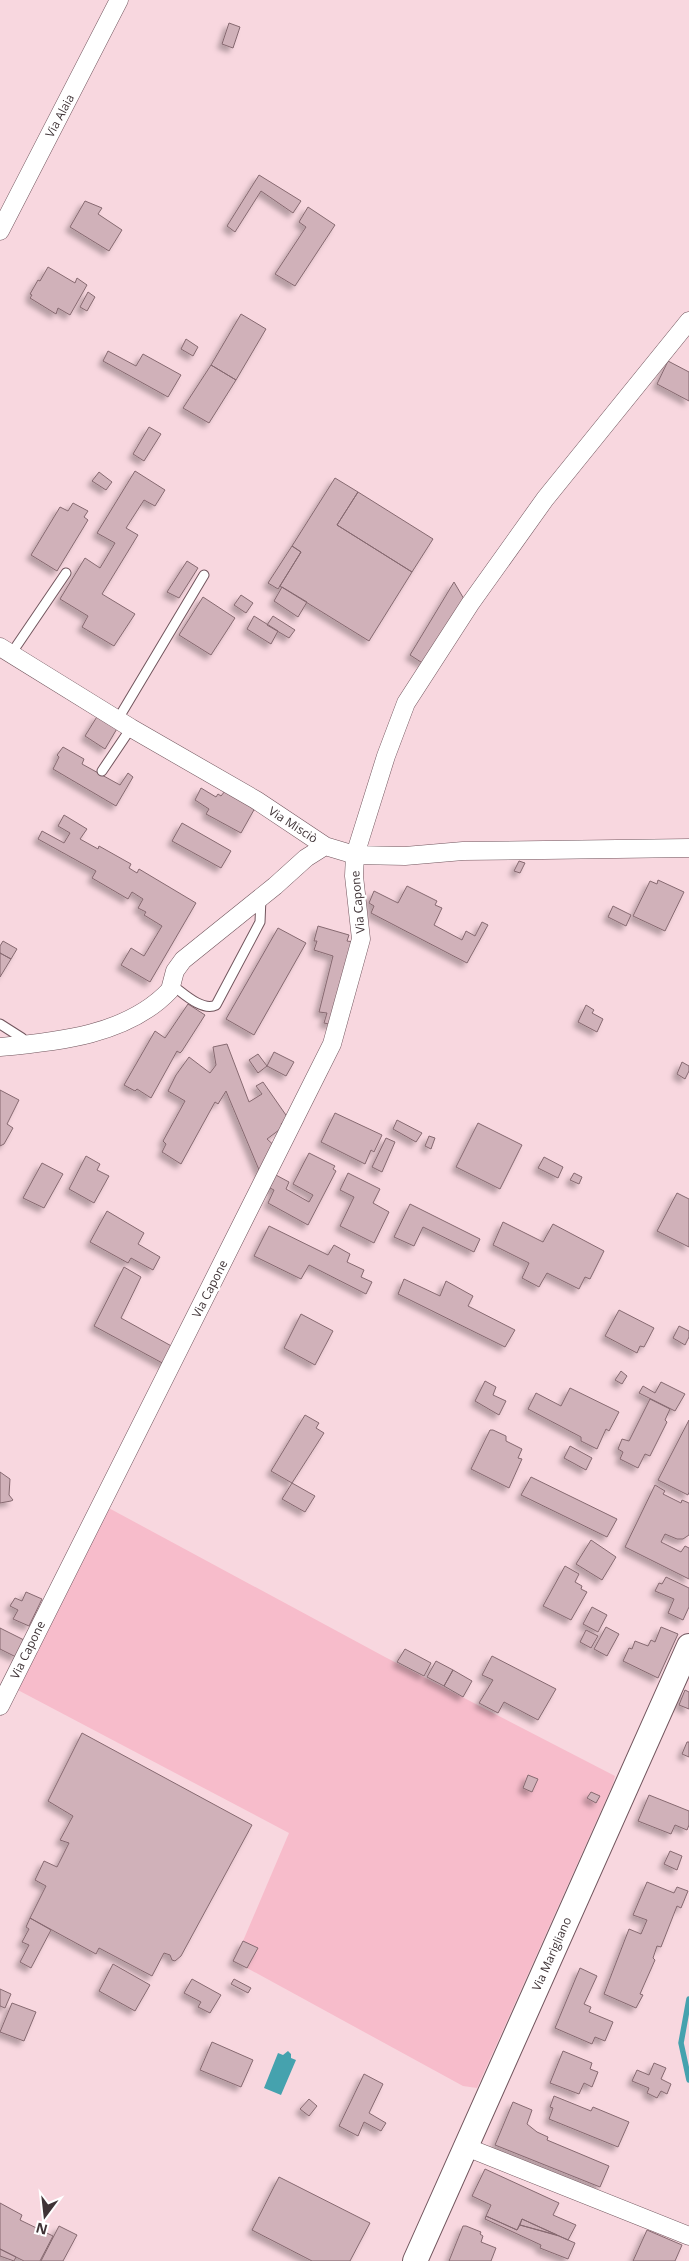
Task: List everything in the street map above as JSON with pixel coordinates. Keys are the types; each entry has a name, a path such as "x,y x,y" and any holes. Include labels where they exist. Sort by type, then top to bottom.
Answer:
{"street":[{"name":"Via Alaia","path":"0,231 119,0"},
{"name":"Via Capone","path":"0,1706 332,1044 361,940 354,876 355,855 386,756 406,704 470,604 544,499 689,321"},
{"name":"Via Misciò","path":"6,650 124,723 256,800 325,846 355,855 405,856 463,852 689,848"},
{"path":"0,1047 91,1035 133,1017 164,996 172,984 175,970 183,960 306,858 325,846"},
{"name":"Via Marigliano","path":"415,2261 689,1646"},
{"path":"466,2147 689,2236"}],"lane":[{"path":"6,650 66,573"},
{"path":"102,771 124,723 204,575"},
{"path":"172,984 201,1005 208,1007 216,1005 260,922 260,898"},
{"path":"0,1024 22,1038 23,1045"}],"shaded area":[{"path":"105,1506 385,1657 615,1776 477,2088 463,2086 247,1968 258,1948 243,1941 289,1833 14,1688"}],"water":[{"path":"288,2051 291,2054 291,2058 296,2060 281,2095 264,2088 278,2053 283,2055"}],"building":[{"path":"229,23 240,27 233,48 222,44"},
{"path":"259,175 301,201 293,213 261,191 235,232 227,226"},
{"path":"85,201 102,208 98,214 122,230 109,251 70,227"},
{"path":"308,207 335,225 295,286 275,274 306,227 299,222"},
{"path":"48,267 75,283 77,278 87,285 70,315 58,308 56,314 30,298 32,295 30,294 38,280 40,281"},
{"path":"88,292 95,297 87,311 80,307"},
{"path":"241,314 266,329 236,380 211,365"},
{"path":"186,339 198,347 193,356 181,349"},
{"path":"108,351 136,366 143,354 181,375 168,397 103,361"},
{"path":"668,361 689,372 689,401 657,384"},
{"path":"211,365 236,380 209,423 183,408"},
{"path":"149,427 161,434 144,461 133,454"},
{"path":"135,471 165,490 155,506 144,500 126,528 138,535 102,594 135,614 114,646 82,627 88,616 60,599 85,558 100,568 115,543 97,533"},
{"path":"99,472 112,482 106,490 92,481"},
{"path":"335,478 358,492 337,525 412,572 369,641 280,586 301,552 292,546"},
{"path":"358,492 433,539 412,572 337,525"},
{"path":"73,503 88,511 84,517 88,520 57,571 31,555 60,507 68,511"},
{"path":"292,546 301,552 278,589 268,583"},
{"path":"187,561 198,568 179,598 167,592"},
{"path":"454,582 464,599 424,664 410,655"},
{"path":"282,587 307,602 298,617 274,601"},
{"path":"241,595 253,603 246,613 234,605"},
{"path":"203,597 235,618 211,655 179,635"},
{"path":"254,616 278,631 271,644 247,629"},
{"path":"273,616 295,630 289,638 267,625"},
{"path":"98,715 118,727 105,749 85,736"},
{"path":"63,747 84,759 82,764 120,785 128,773 133,777 116,806 53,769 59,757 57,755"},
{"path":"201,788 216,797 218,794 221,796 225,791 255,808 241,833 206,814 209,809 195,800"},
{"path":"64,815 87,829 80,839 98,849 99,846 131,864 129,868 137,873 139,869 196,903 150,982 121,965 131,948 144,956 162,926 144,915 146,912 138,908 143,899 132,892 128,899 92,878 96,871 38,839 42,831 64,843 70,833 58,826"},
{"path":"182,823 231,851 221,868 172,841"},
{"path":"519,861 525,863 520,873 514,871"},
{"path":"658,880 684,892 665,931 633,916 650,881 657,884"},
{"path":"407,886 437,901 435,905 442,908 434,925 462,940 466,931 475,936 482,922 488,925 467,963 371,913 374,906 369,903 374,891 398,903"},
{"path":"613,906 631,915 626,926 608,917"},
{"path":"318,926 349,935 347,941 354,942 333,1025 324,1023 327,1013 319,1012 333,956 314,950"},
{"path":"278,928 306,943 254,1035 226,1019"},
{"path":"3,941 17,949 11,959 0,953 0,946"},
{"path":"0,953 11,959 0,977"},
{"path":"188,1004 205,1015 182,1051 180,1053 177,1051 151,1098 137,1089 135,1091 124,1085 155,1031 165,1038"},
{"path":"586,1005 594,1010 592,1013 603,1019 597,1032 578,1022"},
{"path":"227,1044 249,1102 262,1094 256,1086 263,1082 288,1118 281,1124 283,1127 267,1139 277,1148 262,1177 226,1091 218,1104 215,1102 181,1164 162,1152 166,1144 163,1141 185,1101 168,1091 176,1075 189,1057 210,1073 216,1065 213,1047"},
{"path":"274,1052 294,1062 286,1076 267,1066"},
{"path":"258,1054 267,1066 258,1073 249,1060"},
{"path":"682,1062 689,1066 685,1079 677,1074"},
{"path":"0,1090 19,1100 7,1124 13,1128 4,1144 0,1146"},
{"path":"335,1113 382,1135 374,1152 371,1150 365,1164 321,1142"},
{"path":"397,1120 422,1133 416,1142 393,1129"},
{"path":"478,1123 522,1145 500,1189 456,1167"},
{"path":"429,1136 435,1138 431,1149 425,1146"},
{"path":"386,1138 395,1142 382,1172 372,1167"},
{"path":"309,1153 335,1166 333,1169 336,1171 308,1225 268,1203 274,1190 268,1187 274,1174 289,1182 286,1189 309,1202 313,1195 293,1184"},
{"path":"86,1156 100,1164 97,1170 109,1176 94,1203 69,1189"},
{"path":"544,1157 563,1167 558,1178 538,1168"},
{"path":"42,1163 63,1174 44,1208 23,1198"},
{"path":"348,1173 380,1189 373,1203 389,1212 374,1243 340,1226 354,1197 340,1190"},
{"path":"574,1173 582,1177 579,1184 570,1180"},
{"path":"677,1193 689,1199 689,1247 657,1231"},
{"path":"410,1204 480,1239 474,1252 423,1227 414,1246 394,1237"},
{"path":"107,1211 144,1233 138,1244 160,1257 153,1270 131,1258 128,1263 90,1242"},
{"path":"503,1222 543,1242 553,1224 604,1251 590,1279 585,1277 579,1289 547,1273 539,1287 522,1278 529,1263 493,1245"},
{"path":"269,1226 328,1255 334,1245 350,1254 347,1262 364,1270 361,1277 372,1282 366,1294 309,1265 301,1279 254,1256"},
{"path":"124,1267 141,1277 121,1318 175,1348 166,1365 94,1326"},
{"path":"404,1279 440,1296 446,1281 473,1296 468,1306 515,1330 505,1347 398,1294"},
{"path":"619,1310 654,1328 644,1347 640,1346 637,1353 605,1336"},
{"path":"301,1314 333,1331 315,1365 284,1348"},
{"path":"679,1326 689,1331 689,1337 685,1345 673,1338"},
{"path":"621,1371 627,1376 622,1384 615,1380"},
{"path":"485,1381 496,1387 493,1395 506,1401 499,1415 475,1401"},
{"path":"661,1382 685,1394 675,1411 639,1393 643,1386 655,1393"},
{"path":"570,1388 619,1412 609,1431 606,1429 597,1449 581,1441 581,1437 528,1409 536,1393 561,1406"},
{"path":"650,1399 670,1409 665,1420 667,1422 650,1456 645,1454 638,1468 620,1459 623,1452 618,1449 622,1439 629,1441"},
{"path":"305,1415 319,1423 316,1428 324,1433 292,1483 271,1471"},
{"path":"689,1420 689,1492 688,1495 658,1480"},
{"path":"490,1430 506,1436 506,1441 522,1449 518,1458 522,1459 509,1488 471,1469"},
{"path":"570,1446 592,1458 586,1470 564,1458"},
{"path":"0,1472 10,1479 9,1495 13,1500 11,1501 0,1503"},
{"path":"531,1477 617,1519 607,1537 521,1495"},
{"path":"292,1483 315,1496 305,1512 282,1499"},
{"path":"655,1485 665,1491 663,1494 681,1503 682,1500 689,1503 689,1535 683,1539 677,1539 665,1534 661,1542 681,1552 685,1546 689,1548 689,1579 625,1547"},
{"path":"591,1540 616,1557 602,1580 576,1564"},
{"path":"565,1566 579,1574 575,1582 582,1586 581,1589 587,1592 571,1620 543,1606"},
{"path":"666,1577 689,1588 689,1607 683,1620 668,1613 674,1599 655,1591 659,1583 662,1584"},
{"path":"26,1592 42,1599 29,1626 13,1619 18,1610 10,1606 15,1598 22,1601"},
{"path":"592,1607 607,1615 598,1632 583,1624"},
{"path":"606,1627 619,1634 607,1656 594,1649"},
{"path":"661,1627 678,1634 658,1678 623,1661 629,1648 632,1649 635,1641 648,1646 651,1640 655,1642"},
{"path":"0,1628 24,1640 16,1657 0,1649"},
{"path":"586,1630 598,1636 591,1648 580,1642"},
{"path":"405,1649 431,1663 424,1676 397,1662"},
{"path":"492,1656 556,1689 538,1720 504,1702 498,1713 479,1703 493,1680 482,1675"},
{"path":"436,1661 453,1670 444,1686 427,1677"},
{"path":"453,1670 472,1681 463,1697 444,1686"},
{"path":"685,1690 689,1692 689,1709 679,1705"},
{"path":"82,1733 252,1825 181,1956 175,1961 172,1960 170,1955 164,1953 152,1976 99,1948 96,1954 30,1918 46,1886 35,1880 44,1861 57,1867 69,1843 60,1840 73,1816 48,1801"},
{"path":"687,1742 689,1742 689,1757 682,1754"},
{"path":"528,1775 538,1779 532,1792 523,1788"},
{"path":"591,1792 600,1796 596,1803 587,1798"},
{"path":"649,1795 689,1811 687,1830 675,1825 671,1834 638,1821"},
{"path":"670,1851 682,1856 677,1870 664,1864"},
{"path":"647,1882 674,1893 677,1887 688,1891 681,1908 677,1906 661,1947 657,1946 653,1958 655,1960 640,1994 643,1995 636,2008 604,1994 629,1929 641,1934 647,1920 633,1915"},
{"path":"30,1918 51,1930 31,1968 20,1962 29,1945 22,1942 29,1929 26,1927"},
{"path":"243,1941 258,1948 247,1968 233,1961"},
{"path":"113,1964 150,1985 135,2011 99,1991"},
{"path":"580,1968 597,1976 584,2004 591,2007 589,2012 613,2022 605,2041 595,2037 592,2044 555,2028"},
{"path":"192,1979 221,1995 210,2013 198,2007 201,2002 184,1993"},
{"path":"234,1979 251,1988 248,1993 231,1984"},
{"path":"0,1989 11,1994 5,2008 0,2006"},
{"path":"12,2003 36,2012 24,2041 0,2032"},
{"path":"212,2042 253,2060 241,2087 200,2070"},
{"path":"563,2051 592,2063 590,2069 598,2072 592,2087 584,2083 579,2094 550,2083"},
{"path":"654,2063 666,2068 661,2079 671,2084 667,2094 661,2091 657,2098 647,2093 649,2088 632,2081 637,2070 649,2075"},
{"path":"364,2074 383,2084 369,2113 386,2123 381,2131 364,2122 358,2136 339,2126"},
{"path":"554,2096 591,2111 593,2107 629,2122 618,2147 549,2119 553,2108 550,2107"},
{"path":"309,2099 317,2106 309,2116 300,2109"},
{"path":"513,2102 532,2110 527,2124 537,2132 548,2137 547,2140 609,2166 600,2187 495,2145"},
{"path":"485,2169 559,2203 553,2215 576,2225 568,2240 522,2219 517,2230 486,2216 491,2205 472,2196"},
{"path":"279,2177 370,2223 350,2261 312,2261 252,2230"},
{"path":"0,2203 22,2215 20,2220 53,2236 40,2261 24,2261 0,2249"},
{"path":"486,2216 517,2230 520,2225 559,2236 575,2243 568,2259 540,2248 541,2245 485,2219"},
{"path":"522,2219 557,2235 520,2225"},
{"path":"59,2226 77,2235 63,2261 41,2261"},
{"path":"463,2226 481,2232 480,2234 483,2236 481,2242 496,2248 491,2261 449,2261"},
{"path":"647,2230 682,2245 675,2261 633,2261"},
{"path":"0,2249 16,2257 14,2261 0,2256"}],"waterway":[{"path":"689,1999 681,2043 689,2080"}]}
